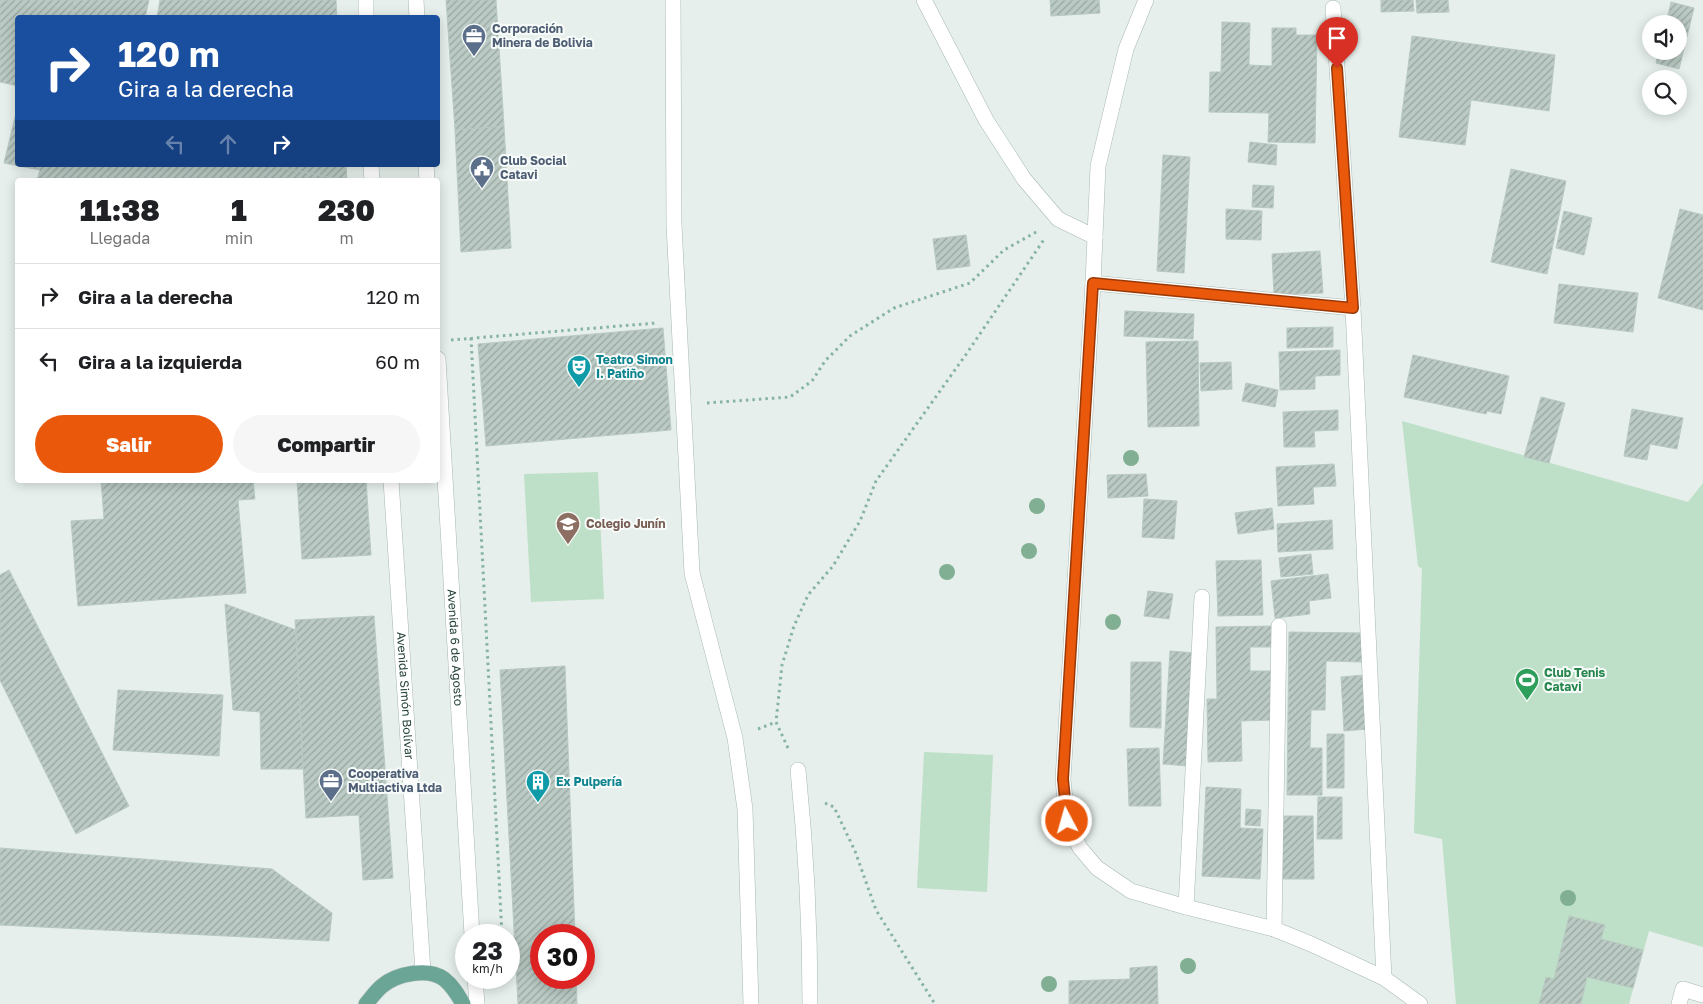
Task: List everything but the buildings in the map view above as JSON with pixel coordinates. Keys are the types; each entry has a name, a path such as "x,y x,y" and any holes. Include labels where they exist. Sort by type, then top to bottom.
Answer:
{"main road":[{"path":"366,1004 382,986 402,975 423,972 443,978 456,991 463,1004"}],"street":[{"path":"366,0 366,15"},
{"path":"416,0 417,15"},
{"path":"673,0 674,225 692,573 735,738 745,810 751,1004"},
{"path":"924,0 986,120 1024,179 1058,219 1095,237"},
{"path":"1146,0 1126,49 1098,166 1093,283 1063,779 1067,821 1080,848 1097,868 1131,890 1186,907 1274,929 1384,978 1420,1004"},
{"path":"1332,8 1353,308 1384,978"},
{"path":"1093,283 1353,308"},
{"name":"Avenida 6 de Agosto","path":"440,393 471,924"},
{"name":"Avenida Simón Bolívar","path":"391,483 423,972"},
{"path":"1186,907 1202,597"},
{"path":"1274,929 1279,626"},
{"path":"798,770 804,822 810,924 810,1004"},
{"path":"476,989 477,1004"},
{"path":"1679,1004 1683,989 1703,995"}],"path":[{"path":"684,405 790,398 812,381 825,361 850,336 894,308 970,282 1004,250 1058,219"},
{"path":"798,770 776,722 782,665 794,626 808,595 834,566 860,521 876,481 967,353 1058,219"},
{"path":"446,340 679,321"},
{"path":"470,338 501,924"},
{"path":"800,789 834,807 854,850 876,910 935,1004"}],"green space":[{"name":"Club Tenis Catavi","path":"1402,421 1688,502 1703,483 1703,947 1649,931 1629,1004 1456,1004 1442,839 1414,833 1422,569 1418,566"},
{"path":"598,472 604,599 531,602 524,474"},
{"path":"924,752 993,755 987,892 917,888"}],"place":[{"name":"Corporación Minera de Bolivia","path":"474,57"},
{"name":"Club Social Catavi","path":"482,189"},
{"name":"Teatro Simon I. Patiño","path":"579,388"},
{"name":"Colegio Junín","path":"568,545"},
{"name":"Club Tenis Catavi","path":"1527,701"},
{"name":"Cooperativa Multiactiva Ltda","path":"331,802"},
{"name":"Ex Pulpería","path":"538,803"}],"route":[{"path":"1067,821 1063,779 1093,283 1353,308 1337,68"}]}
